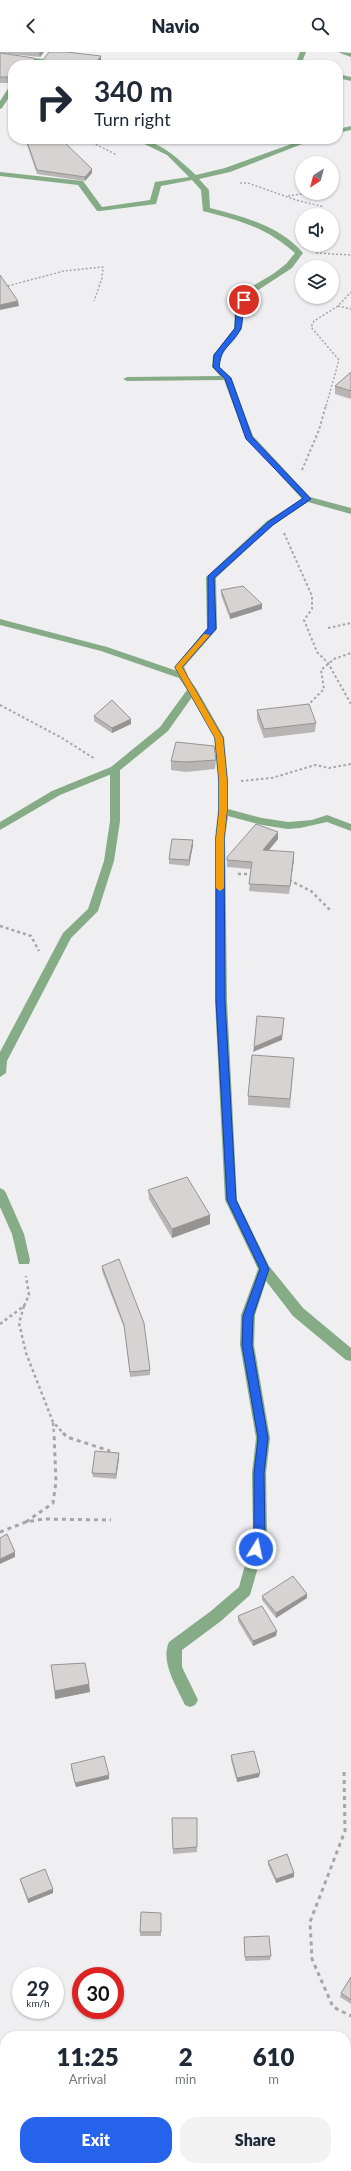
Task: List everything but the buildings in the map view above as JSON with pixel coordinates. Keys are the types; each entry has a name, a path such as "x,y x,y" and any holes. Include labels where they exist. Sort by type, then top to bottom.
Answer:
{"street":[{"path":"342,52 351,55"},
{"path":"0,56 34,60"},
{"path":"0,107 8,93"},
{"path":"148,144 169,154 205,190 206,209 250,221 280,236 299,253 289,266 281,273 249,292 239,307 238,328 217,355 216,367 227,378 249,437 307,499 351,511"},
{"path":"0,174 80,183 100,209 153,202 158,184 194,178 227,170 298,144"},
{"path":"127,380 227,378"},
{"path":"307,499 270,523 211,578 212,629 179,667 219,738 223,780 223,811 220,838 221,1001 231,1200 264,1269 298,1312 351,1356"},
{"path":"0,622 104,648 183,676"},
{"path":"0,827 56,793 115,769 164,729 192,690"},
{"path":"0,1073 1,1061 67,936 93,911 109,861 115,821 115,769"},
{"path":"223,811 283,827 311,825 327,818 351,828"},
{"path":"0,1193 18,1234 24,1260"},
{"path":"190,1700 175,1667 174,1647 216,1616 245,1590 260,1536 259,1473 263,1438 255,1396 247,1338 248,1316 264,1269"}],"path":[{"path":"96,144 112,151 117,155"},
{"path":"238,183 248,183 288,197 324,207"},
{"path":"288,197 295,196"},
{"path":"299,253 351,255"},
{"path":"0,288 37,276 83,266 103,267 102,278 94,301"},
{"path":"307,499 297,482 319,430 339,360 311,327 314,321 338,306 351,292"},
{"path":"338,306 351,309"},
{"path":"270,523 284,534 312,596 312,609 304,620 317,652 328,662 351,704"},
{"path":"328,628 351,623"},
{"path":"303,708 317,698 324,689 321,670 328,662 351,653"},
{"path":"0,705 115,769"},
{"path":"223,780 251,781 272,778 315,766 329,768 351,764"},
{"path":"220,875 255,874"},
{"path":"284,878 311,891 330,910"},
{"path":"0,926 31,936 50,970"},
{"path":"24,1260 29,1295 19,1323 26,1353 53,1422 56,1482 53,1503 26,1522"},
{"path":"0,1324 24,1306"},
{"path":"53,1422 67,1437 110,1451"},
{"path":"0,1532 26,1522 44,1519 111,1520"},
{"path":"344,1772 346,1830 310,1922 310,1929 312,1958 333,2007 351,2016"}],"slow traffic":[{"path":"206,635 179,667 219,738 223,780 223,811 220,838 220,888"}],"route":[{"path":"244,300 239,307 237,317 238,328 217,355 216,367 227,378 249,437 307,499 270,523 211,578 212,629 179,667 219,738 223,780 223,811 220,838 221,1001 231,1200 264,1269 248,1316 247,1345 263,1438 259,1473 260,1536 256,1549"}]}
